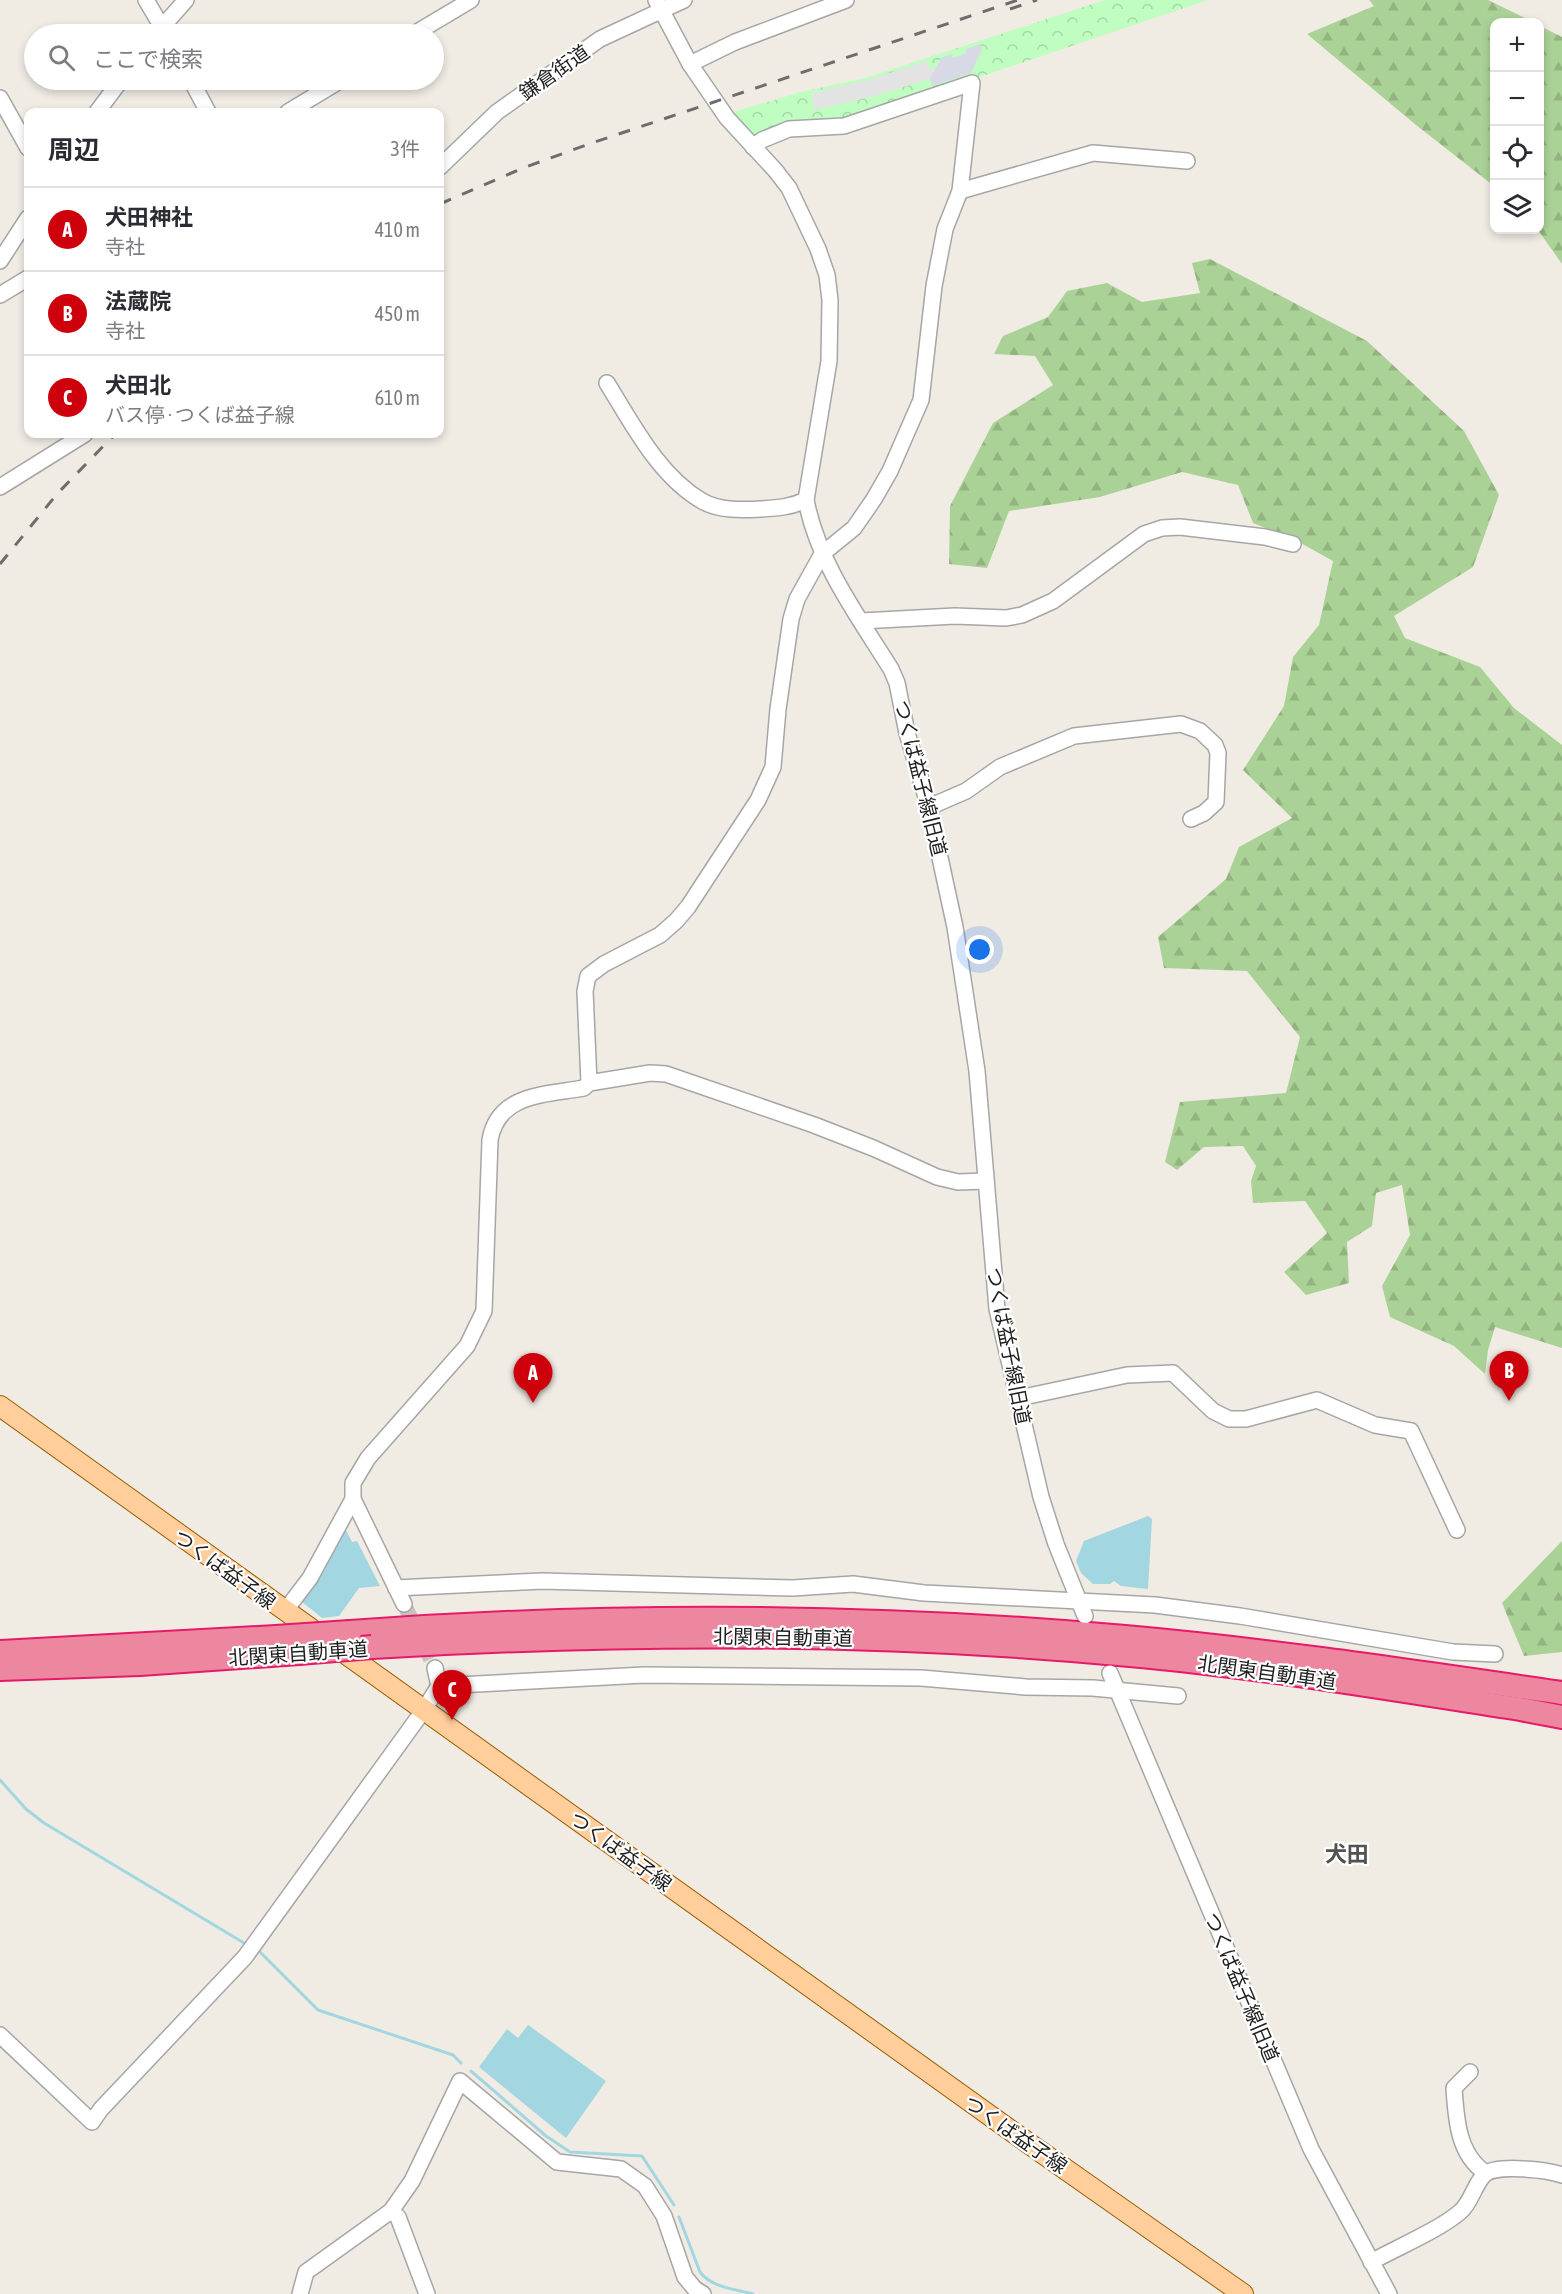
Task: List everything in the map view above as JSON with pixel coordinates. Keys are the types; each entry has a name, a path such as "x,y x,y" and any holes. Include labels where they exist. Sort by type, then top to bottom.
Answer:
{"highway":[{"name":"北関東自動車道","path":"0,1652 276,1637 459,1624 568,1620 709,1618 873,1620 1127,1637 1257,1651 1562,1693"},
{"name":"北関東自動車道","path":"0,1669 140,1664 372,1647 563,1638 701,1635 877,1638 1129,1655 1254,1669 1562,1717"}],"main road":[{"name":"つくば益子線","path":"0,1406 423,1711 1243,2294"}],"street":[{"path":"146,0 158,24"},
{"path":"168,24 186,0"},
{"path":"431,24 471,0"},
{"name":"鎌倉街道","path":"444,163 497,112 600,39 658,6 684,0"},
{"path":"690,64 735,42 846,0"},
{"name":"つくば益子線旧道","path":"658,6 690,64 726,118 782,179 801,212 827,275 831,300 829,361 806,501 810,521 822,554 891,669 897,683 907,733 929,807 955,927 977,1071 994,1293 1041,1497 1056,1544 1085,1616"},
{"path":"589,1083 586,982 595,970 660,935 676,921 688,907 762,791 773,766 778,709 791,619 797,599 822,554 854,528 874,499 890,471 921,400 934,286 945,229 960,191 972,83 844,126 789,129 762,140 753,147"},
{"path":"100,108 114,90"},
{"path":"196,90 206,108"},
{"path":"295,108 324,90"},
{"path":"0,98 24,141"},
{"path":"960,191 1094,153 1187,161"},
{"path":"0,261 24,224"},
{"path":"0,295 24,280"},
{"path":"607,383 641,438 664,467 680,484 703,501 728,509 749,510 790,507 806,501"},
{"path":"0,486 79,438"},
{"path":"861,621 955,616 1006,618 1022,615 1053,601 1144,534 1162,528 1180,527 1266,537 1293,544"},
{"path":"929,807 966,791 1000,767 1074,736 1181,724 1200,731 1215,745 1218,753 1216,802 1204,813 1191,819"},
{"path":"404,1604 353,1499 353,1483 368,1458 467,1346 484,1311 490,1140 496,1121 513,1104 527,1098 584,1088 589,1083 650,1073 666,1074 814,1125 937,1177 958,1182 985,1181"},
{"path":"1019,1398 1071,1385 1127,1375 1173,1374 1213,1411 1229,1419 1246,1419 1317,1400 1375,1425 1411,1431 1457,1530"},
{"path":"285,1611 310,1578 353,1499"},
{"path":"396,1588 542,1581 792,1588 853,1584 924,1593 1155,1605 1208,1611 1453,1652 1495,1654"},
{"path":"0,2035 92,2122 101,2109 245,1957 423,1711 439,1686 435,1668"},
{"name":"つくば益子線旧道","path":"1110,1673 1311,2149 1389,2294"},
{"path":"439,1686 656,1675 939,1678 1026,1687 1093,1688 1178,1696"},
{"path":"1470,2072 1454,2088 1459,2128 1468,2154 1476,2166 1486,2173"},
{"path":"300,2294 306,2272 391,2211 412,2181 460,2081 557,2162 621,2169 645,2186 664,2216 685,2277 695,2289 703,2294"},
{"path":"1371,2262 1460,2212 1486,2173 1495,2169 1518,2169 1562,2175"},
{"path":"391,2211 398,2217 427,2294"}],"green space":[{"path":"1105,0 1208,0 941,90 841,121 755,140 729,113 801,92 865,78"},
{"path":"1369,0 1488,0 1525,18 1490,18 1490,183 1416,125 1307,34 1374,6"},
{"path":"1544,28 1562,37 1562,264 1541,234 1544,234"},
{"path":"1210,259 1367,341 1464,431 1499,495 1473,567 1394,616 1405,638 1480,667 1514,708 1562,745 1562,1348 1495,1327 1488,1350 1485,1374 1454,1346 1390,1317 1382,1286 1410,1235 1402,1185 1376,1193 1372,1226 1347,1242 1349,1283 1306,1295 1284,1272 1327,1233 1305,1201 1253,1203 1251,1181 1256,1166 1243,1146 1204,1147 1177,1170 1165,1162 1180,1102 1286,1093 1300,1037 1247,971 1164,968 1158,937 1226,879 1239,847 1292,818 1243,770 1284,706 1293,657 1319,625 1333,561 1297,541 1253,523 1238,485 1182,472 1100,497 1009,511 987,568 949,564 950,506 993,423 1053,385 1035,356 994,354 1003,336 1048,317 1067,291 1107,283 1142,302 1200,293 1192,263"},
{"path":"1562,1541 1562,1652 1524,1656 1502,1603"}],"shaded area":[{"path":"980,44 982,49 971,73 932,86 930,79 941,58 951,54 953,58 967,53 966,49"},
{"path":"927,61 930,69 936,67 930,79 871,97 813,110 812,93 868,80"}],"water":[{"path":"1148,1516 1152,1519 1148,1589 1121,1586 1114,1581 1110,1584 1093,1584 1081,1573 1076,1561 1084,1541"},
{"path":"346,1530 352,1542 357,1541 380,1586 359,1588 339,1616 322,1618 301,1601 324,1571 342,1533"},
{"path":"528,2025 606,2081 566,2138 479,2067 507,2029 518,2038"}],"waterway":[{"path":"0,1780 26,1809 44,1823 244,1943"},
{"path":"260,1952 318,2010 453,2055 461,2063"},
{"path":"471,2071 546,2136 570,2152 642,2156 674,2205"},
{"path":"679,2217 700,2272 711,2281 724,2287 753,2294"}],"tunnel":[{"path":"404,1604 435,1668"}],"railway":[{"path":"444,202 523,168 589,144 1018,0"},
{"path":"1010,9 1037,0"},
{"path":"0,564 57,494 111,438"}],"place":[{"name":"法蔵院","path":"1509,1401"},
{"name":"犬田神社","path":"533,1403"},
{"name":"犬田北","path":"452,1720"}],"district":[{"name":"犬田","path":"1347,1854"}]}
